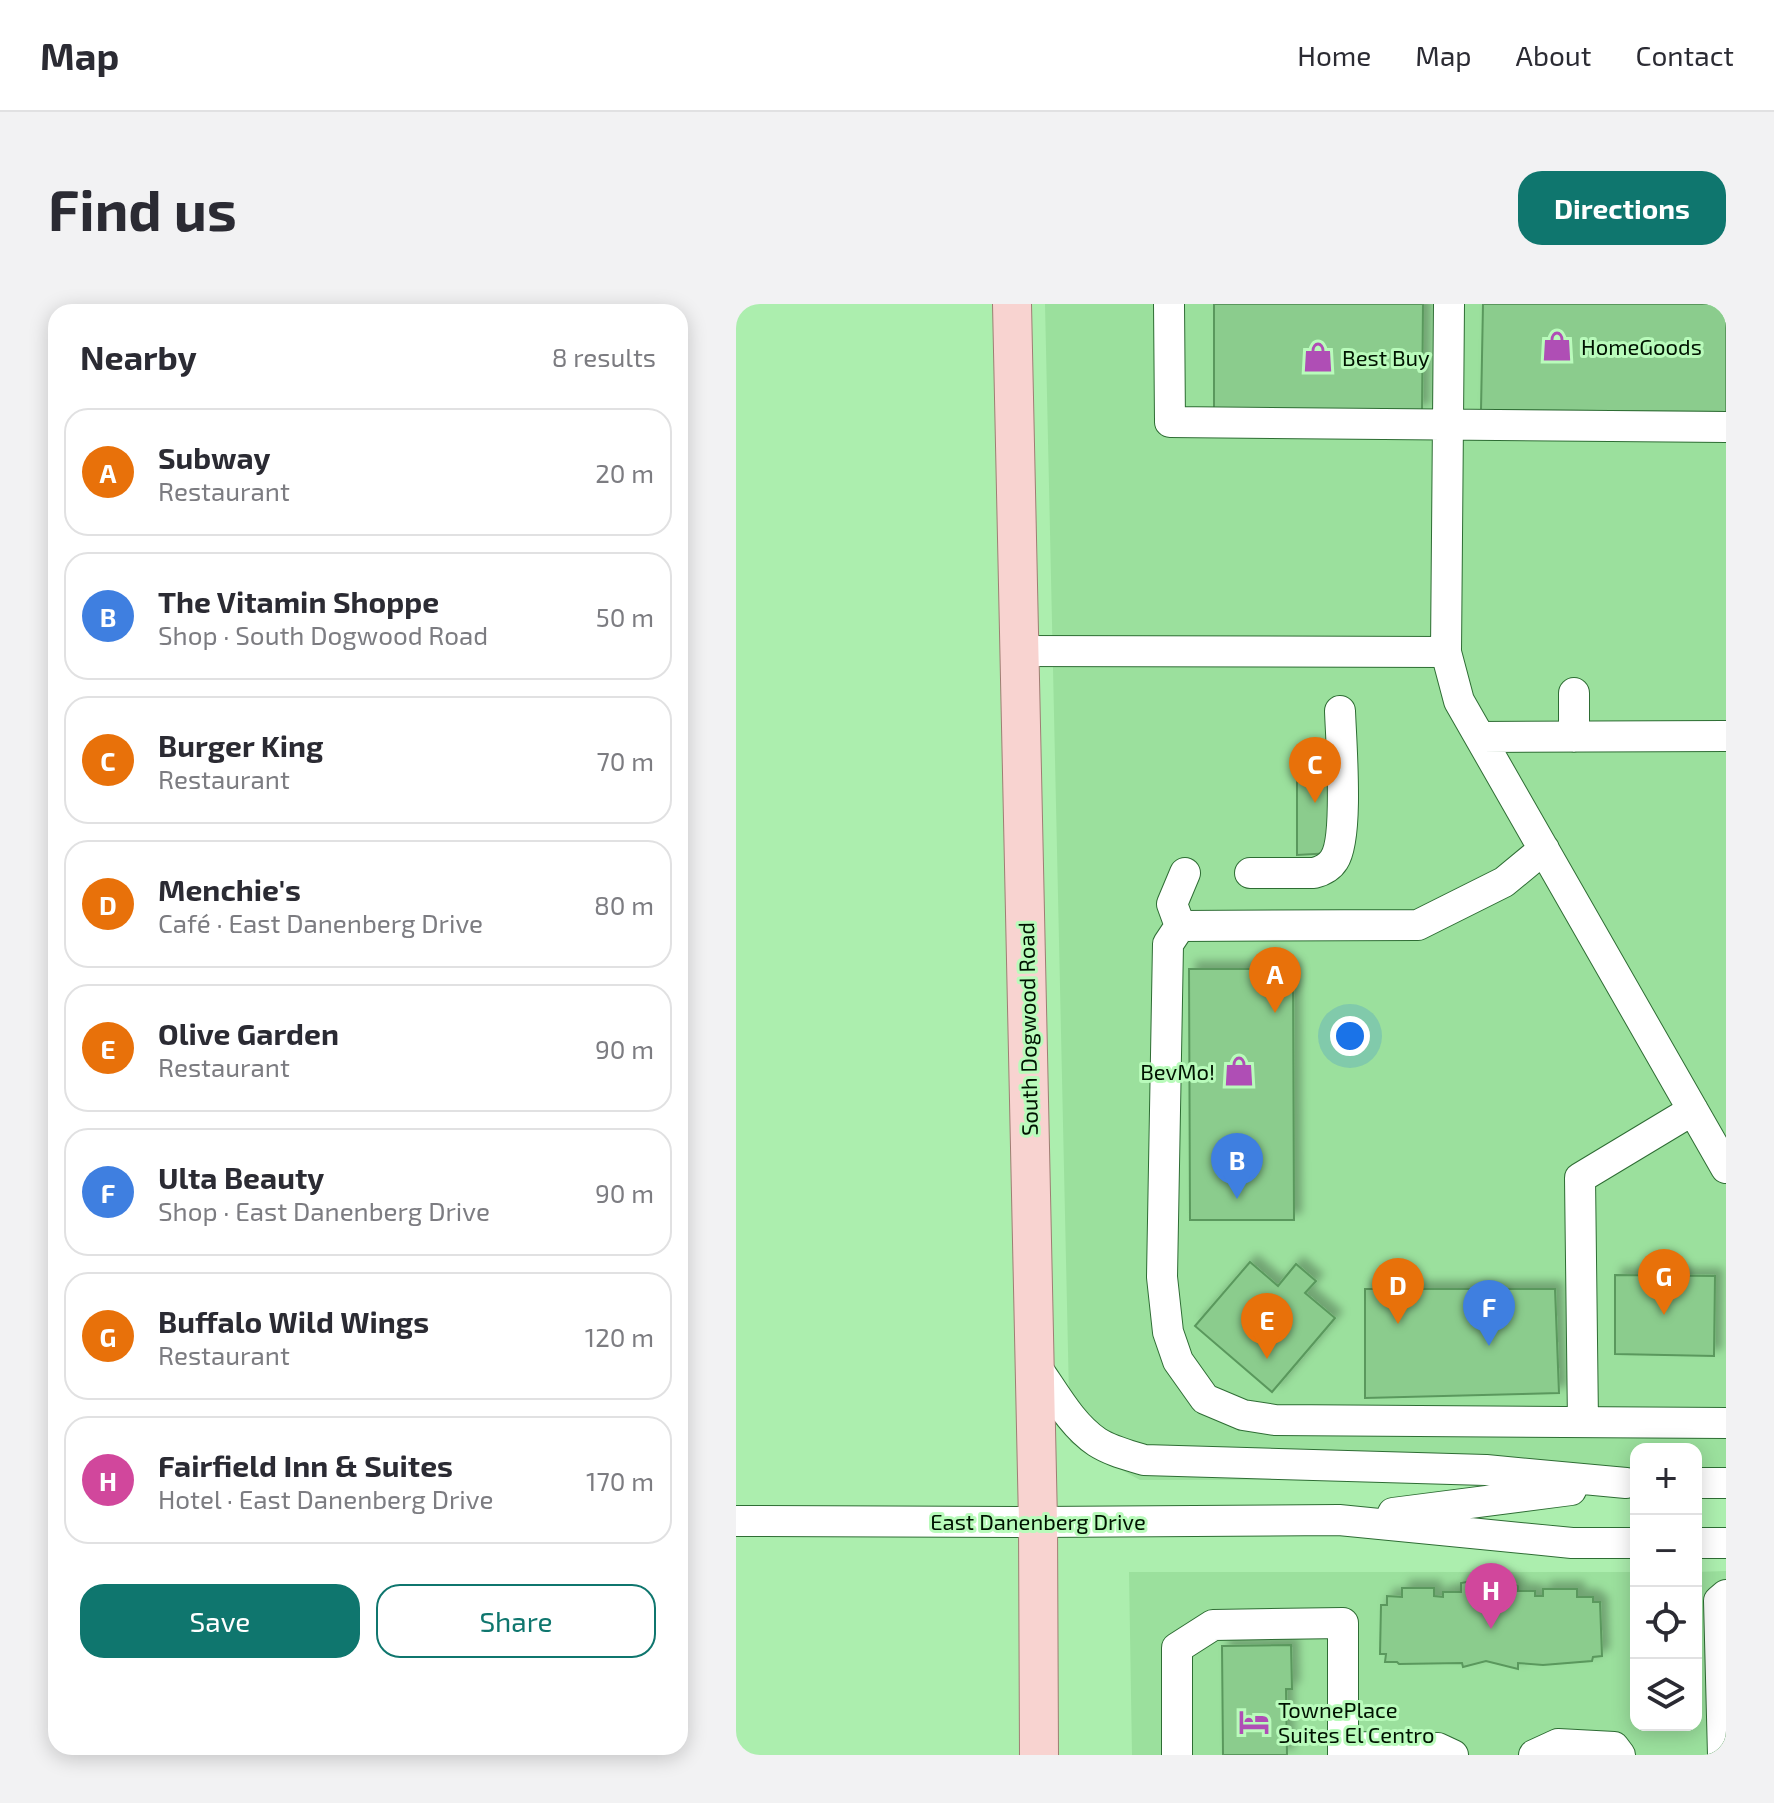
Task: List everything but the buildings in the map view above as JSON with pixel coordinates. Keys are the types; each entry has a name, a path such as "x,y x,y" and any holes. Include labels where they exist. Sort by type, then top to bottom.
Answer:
{"main road":[{"name":"South Dogwood Road","path":"1012,304 1038,1522 1039,1755"}],"street":[{"path":"1169,304 1170,422 1726,427"},
{"path":"1449,304 1446,652 1459,701 1726,1168"},
{"path":"1019,651 1446,652"},
{"path":"1574,693 1574,737"},
{"path":"1250,873 1314,873 1333,863 1342,826 1340,711"},
{"path":"1480,737 1726,736"},
{"path":"1180,926 1418,925 1504,882 1544,849"},
{"path":"1180,926 1172,904 1185,873"},
{"path":"1180,926 1168,944 1162,1277 1168,1332 1178,1361 1205,1399 1243,1415 1275,1420 1726,1423"},
{"path":"1583,1422 1580,1178 1693,1110"},
{"path":"1034,1364 1079,1428 1114,1451 1144,1460 1486,1470 1630,1483"},
{"name":"East Danenberg Drive","path":"1339,1520 1630,1483"},
{"path":"1702,1483 1726,1483"},
{"name":"East Danenberg Drive","path":"736,1521 1339,1520 1572,1543 1630,1543"},
{"path":"1702,1543 1726,1543"},
{"path":"1722,1598 1723,1755"},
{"path":"1177,1755 1177,1648 1213,1625 1343,1623 1343,1751 1438,1748 1453,1755"},
{"path":"1534,1755 1558,1744 1614,1747 1620,1755"}],"shaded area":[{"path":"1045,304 1726,304 1726,1480 1702,1480 1702,1443 1630,1443 1630,1480 1140,1480 1070,1442"},
{"path":"1726,1571 1726,1755 1132,1755 1129,1572 1630,1572 1630,1731 1702,1731 1702,1572"}],"place":[{"name":"HomeGoods","path":"1557,346"},
{"name":"Best Buy","path":"1318,357"},
{"name":"Burger King","path":"1315,803"},
{"name":"Subway","path":"1275,1013"},
{"name":"BevMo!","path":"1239,1071"},
{"name":"The Vitamin Shoppe","path":"1237,1199"},
{"name":"Buffalo Wild Wings","path":"1664,1315"},
{"name":"Menchie's","path":"1398,1324"},
{"name":"Ulta Beauty","path":"1489,1346"},
{"name":"Olive Garden","path":"1267,1359"},
{"name":"Fairfield Inn & Suites","path":"1491,1629"},
{"name":"TownePlace Suites El Centro","path":"1254,1722"}]}
